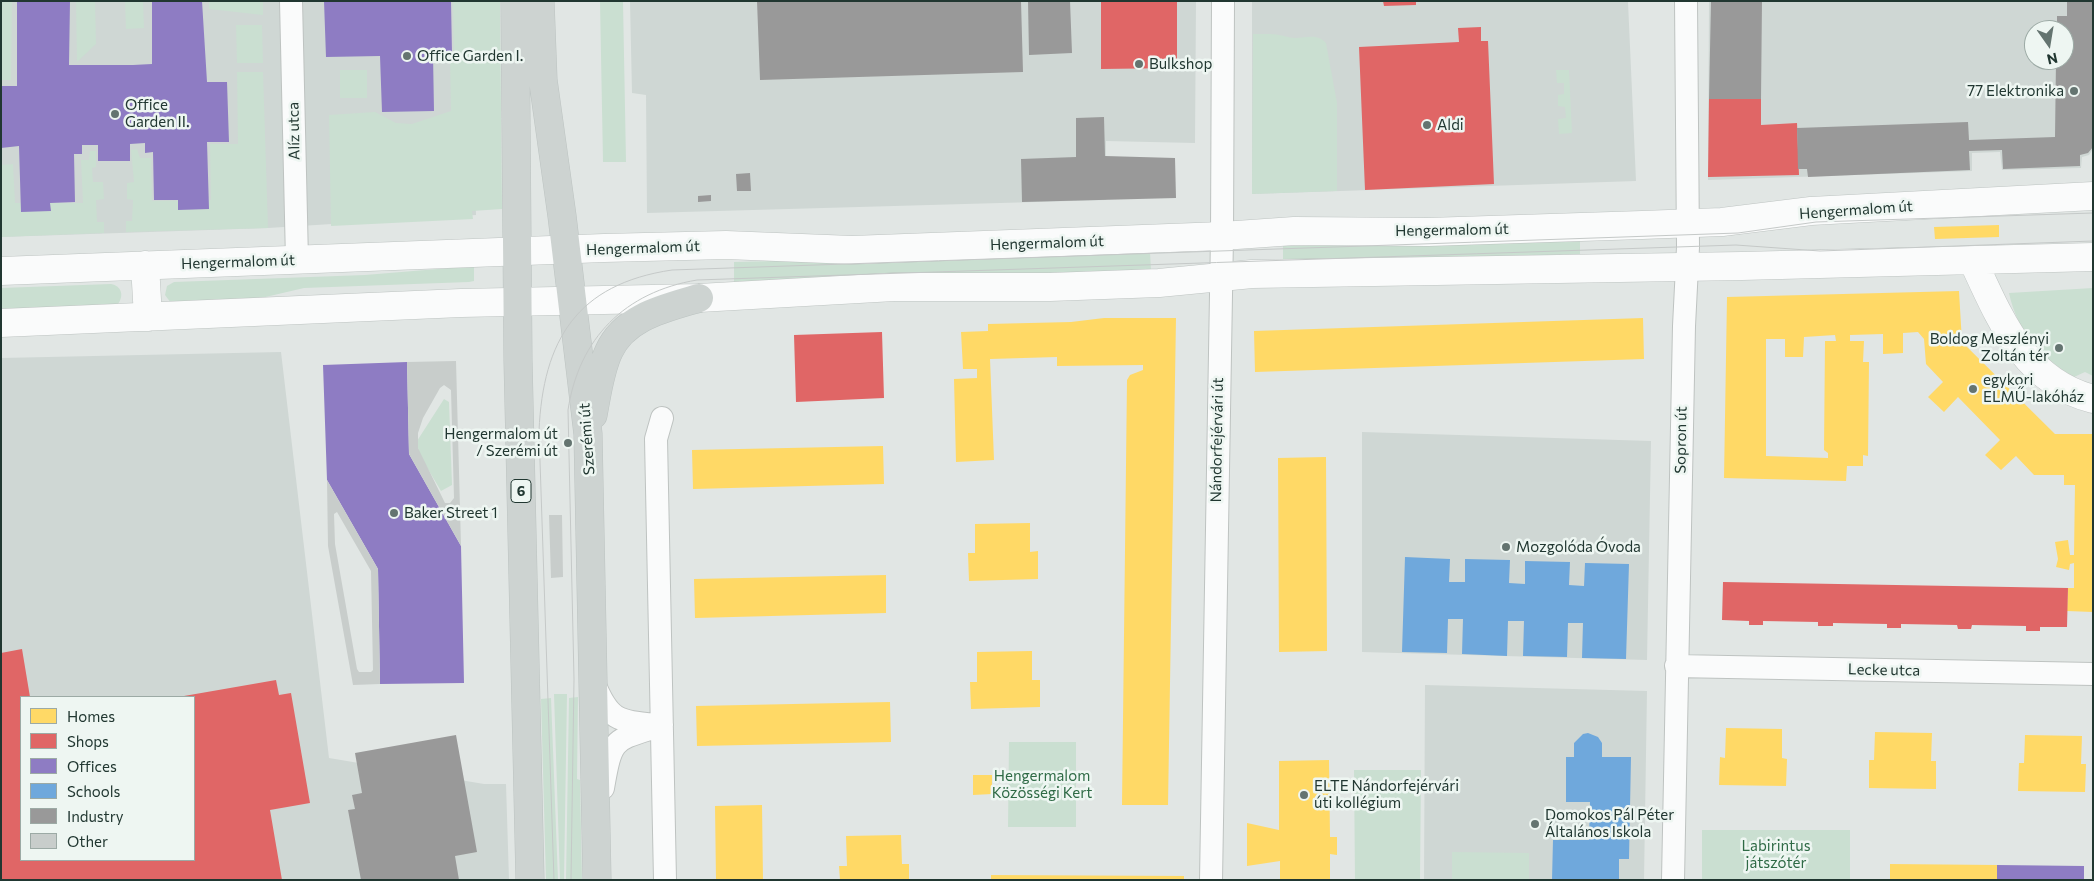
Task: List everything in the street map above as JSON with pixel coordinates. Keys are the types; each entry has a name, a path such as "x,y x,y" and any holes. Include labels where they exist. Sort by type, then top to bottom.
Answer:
{"main road":[{"name":"6","path":"515,1 517,252 530,880"},
{"name":"Szerémi út","path":"540,1 543,80 573,301 588,434 592,547 592,678 597,880"},
{"name":"Hengermalom út","path":"1,271 726,245 852,250 1222,236 1294,231 1428,232 1688,223 1746,220 1812,211 2093,196"},
{"path":"1,323 518,302 699,298 894,287 1050,287 1159,283 1222,276 2093,257"},
{"path":"1973,261 2005,329 2022,354 2049,379 2074,393 2093,398"},
{"path":"145,266 148,317"},
{"path":"588,434 605,360 609,349 619,336 637,320 660,310 699,298"}],"street":[{"name":"Alíz utca","path":"291,1 297,260"},
{"name":"Nándorfejérvári út","path":"1211,880 1218,378 1222,276 1223,1"},
{"name":"Sopron út","path":"1673,880 1684,294 1688,267 1686,1"},
{"path":"662,418 656,440 665,880"},
{"name":"Lecke utca","path":"1676,666 2093,674"},
{"path":"592,678 603,706 615,717 629,722 662,725"},
{"path":"596,833 609,753 617,742 622,739 662,725"}],"shaded area":[{"path":"1,1 470,1 476,215 268,228 1,237"},
{"path":"630,1 1196,1 1195,143 1106,141 1106,200 647,213 646,95 632,93"},
{"path":"1252,1 1643,1 1628,2 1636,181 1252,194"},
{"path":"1709,1 2093,1 2093,149 2089,155 2082,157 2081,168 2002,170 2000,152 1972,153 1972,171 1708,180"},
{"path":"281,352 329,758 484,784 506,784 509,880 1,880 1,358"},
{"name":"Mozgolóda Óvoda","path":"1362,432 1651,441 1647,660 1362,652"},
{"name":"Domokos Pál Péter Általános Iskola","path":"1425,685 1647,691 1644,880 1424,880"}],"green space":[{"path":"1,1 12,1 11,80 1,80"},
{"path":"76,1 95,1 96,44 77,62"},
{"path":"125,1 143,1 144,28 126,29"},
{"path":"209,1 263,1 263,15 209,9"},
{"path":"453,1 500,1 502,209 472,211 473,219 331,226 329,115 375,112 396,123 412,124 451,111 450,56 454,57"},
{"path":"600,1 623,1 626,162 603,162"},
{"path":"236,25 262,25 263,63 237,63"},
{"path":"1253,34 1275,34 1293,38 1313,37 1322,39 1326,43 1337,103 1337,191 1252,194"},
{"path":"340,70 367,70 367,98 340,98"},
{"path":"1556,70 1569,70 1572,133 1559,134 1558,119 1566,118 1565,107 1558,106 1558,95 1564,94 1564,83 1557,83"},
{"path":"237,72 263,72 268,228 126,232 126,221 132,221 133,200 127,199 127,183 134,182 131,150 137,149 140,158 151,158 152,201 211,200 210,144 238,144"},
{"path":"90,151 96,151 96,167 92,168 93,182 103,182 104,199 96,200 97,222 104,222 104,233 1,237 1,165 13,164 15,203 83,203 81,160 89,160"},
{"path":"1580,235 1580,254 1283,263 1283,246"},
{"path":"1150,252 1151,270 734,282 734,262"},
{"path":"474,266 474,281 469,282 304,288 257,299 171,303 165,295 167,286 174,282 365,275"},
{"path":"111,284 120,289 121,298 118,304 1,310 1,288"},
{"name":"Boldog Meszlényi Zoltán tér","path":"2093,288 2093,376 2085,372 2074,377 2051,361 2032,342 2018,319 2009,293"},
{"path":"444,399 449,402 452,485 441,491 419,454 417,441"},
{"path":"554,694 567,694 564,880 560,880"},
{"path":"578,697 577,779 580,780 582,880 566,880 569,698"},
{"path":"551,698 558,880 546,880 541,699"},
{"name":"Hengermalom Közösségi Kert","path":"1009,742 1076,742 1076,827 1008,827"},
{"path":"1354,770 1421,770 1420,880 1355,880"},
{"name":"Labirintus játszótér","path":"1702,830 1850,830 1850,880 1702,880"},
{"path":"1452,852 1529,853 1529,880 1452,880"}],"building: Homes":[{"path":"1999,225 1999,237 1935,239 1934,227"},
{"name":"egykori ELMŰ-lakóház","path":"1959,291 1962,342 2055,434 2093,434 2093,612 2067,611 2068,588 2074,588 2074,563 2070,564 2069,570 2056,567 2058,559 2055,542 2068,540 2070,555 2074,555 2075,485 2064,485 2064,475 2034,475 2016,456 2001,470 1985,455 2000,440 1958,397 1944,412 1928,397 1943,382 1926,364 1924,339 1918,332 1903,333 1903,353 1883,354 1883,334 1850,335 1850,341 1864,341 1863,362 1869,362 1868,456 1863,455 1863,466 1847,466 1846,481 1724,478 1727,297","holes":["1835,335 1836,341 1825,341 1824,450 1828,453 1828,458 1766,456 1766,339 1785,339 1785,357 1803,357 1804,337"]},
{"path":"1104,318 1176,318 1168,805 1122,805 1127,380 1130,375 1143,370 1143,365 1057,366 1057,357 990,359 994,460 956,462 954,379 977,378 977,369 963,369 961,332 988,331 988,324 1071,322"},
{"path":"1643,318 1644,359 1255,372 1254,331"},
{"path":"883,446 884,484 693,489 692,450"},
{"path":"1326,457 1327,651 1279,652 1278,458"},
{"path":"1030,523 1030,552 1038,551 1038,579 969,581 968,553 975,553 975,524"},
{"path":"886,575 886,613 695,618 694,579"},
{"path":"1032,651 1032,680 1040,680 1040,707 971,709 970,682 977,682 977,652"},
{"path":"890,702 891,742 697,746 696,706"},
{"path":"1726,728 1782,729 1782,758 1787,759 1786,786 1719,785 1720,757 1725,758"},
{"path":"1875,732 1932,733 1931,761 1936,761 1936,789 1869,788 1869,760 1874,760"},
{"path":"2025,735 2082,736 2081,764 2086,764 2085,792 2018,791 2019,763 2024,763"},
{"name":"ELTE Nándorfejérvári úti kollégium","path":"1329,760 1330,837 1337,837 1337,855 1330,854 1330,880 1280,880 1280,861 1247,866 1247,823 1279,830 1279,761"},
{"path":"973,775 992,775 992,794 973,795"},
{"path":"762,805 763,880 716,880 715,806"},
{"path":"901,835 902,864 909,864 909,880 840,880 839,866 847,866 846,836"},
{"path":"1890,864 1997,865 1997,880 1890,880"},
{"path":"991,875 1184,876 1184,880 991,880"}],"building: Shops":[{"path":"1101,1 1177,1 1177,68 1101,69"},
{"path":"1383,1 1416,1 1416,5 1384,6"},
{"name":"Aldi","path":"1481,27 1481,41 1488,41 1494,184 1365,190 1359,47 1459,42 1458,28"},
{"path":"1709,99 1761,99 1761,125 1797,123 1799,175 1708,177"},
{"path":"882,332 884,398 796,402 794,335"},
{"path":"1723,582 2068,588 2067,627 2040,627 2040,631 2026,631 2026,626 1972,625 1971,629 1958,629 1957,625 1901,624 1901,628 1887,628 1887,624 1833,623 1833,626 1818,626 1818,622 1763,621 1763,625 1749,625 1749,621 1722,620"},
{"path":"22,649 30,696 20,696 20,861 195,861 195,696 184,696 276,680 279,695 291,693 310,803 270,810 282,880 1,880 1,653"}],"building: Offices":[{"name":"Office Garden II.","path":"17,1 70,1 69,65 133,65 152,64 152,1 202,1 207,82 227,82 229,142 207,142 209,209 178,210 178,200 154,200 153,152 145,153 145,143 130,144 130,161 98,161 98,145 82,145 82,154 74,154 75,202 50,203 51,211 21,212 19,146 1,148 1,86 17,86"},
{"name":"Office Garden I.","path":"324,1 451,1 452,54 433,55 434,111 382,112 380,56 326,57"},
{"name":"Baker Street 1","path":"407,362 409,454 461,546 464,683 380,684 378,569 327,480 323,365"},
{"path":"1997,865 2084,866 2084,880 1997,880"}],"building: Schools":[{"path":"1405,557 1450,559 1449,582 1465,582 1465,559 1510,560 1509,583 1525,584 1525,561 1570,562 1569,585 1584,586 1585,563 1629,564 1626,659 1582,658 1583,623 1568,623 1567,657 1523,656 1524,621 1508,621 1507,656 1462,654 1463,619 1448,619 1447,653 1402,652"},
{"path":"1588,733 1598,737 1602,743 1602,757 1631,757 1629,859 1619,859 1619,880 1552,880 1553,840 1589,840 1590,802 1566,802 1566,757 1574,757 1574,743 1583,734"}],"building: Industry":[{"path":"757,1 1021,1 1023,72 760,80"},
{"path":"1028,1 1070,1 1072,53 1029,55"},
{"path":"1711,1 1762,1 1761,99 1709,99"},
{"name":"77 Elektronika","path":"2067,1 2093,1 2093,147 2088,153 2080,155 2080,166 2003,169 2002,150 1969,151 1970,170 1808,177 1807,169 1798,169 1797,128 1968,122 1969,140 2055,137 2056,70 2074,70 2074,20 2057,20 2057,16 2067,16"},
{"path":"1104,117 1105,156 1175,158 1176,198 1022,202 1021,159 1076,157 1076,118"},
{"path":"750,173 751,191 737,191 736,174"},
{"path":"711,195 711,201 698,202 698,196"},
{"path":"456,735 477,852 455,856 459,880 361,880 348,810 355,809 352,795 362,793 355,753"}],"building: Other":[{"path":"456,361 461,546 409,454 407,362","holes":["444,385 451,390 454,498 450,503 445,503 418,448 418,433 423,418 440,388"]},
{"path":"327,480 378,569 380,684 353,685 328,546","holes":["337,512 371,571 373,670 371,672 359,672 335,544 334,514"]},
{"path":"549,515 562,515 563,577 551,578"}],"tram line":[{"path":"554,880 539,431 542,399 548,369 558,344 571,322 589,303 612,288 639,277 672,270 1738,233 1816,222 2093,213"},
{"path":"571,880 574,679 568,410 574,384 583,361 595,340 610,322 627,307 648,295 671,286 697,280 1736,245 1820,251 2093,241"}],"place":[{"name":"Office Garden I.","path":"407,56"},
{"name":"Bulkshop","path":"1139,64"},
{"name":"77 Elektronika","path":"2074,91"},
{"name":"Office Garden II.","path":"115,114"},
{"name":"Aldi","path":"1427,125"},
{"name":"Boldog Meszlényi Zoltán tér","path":"2059,348"},
{"name":"egykori ELMŰ-lakóház","path":"1973,389"},
{"name":"Hengermalom út / Szerémi út","path":"568,443"},
{"name":"Baker Street 1","path":"394,513"},
{"name":"Mozgolóda Óvoda","path":"1506,547"},
{"name":"ELTE Nándorfejérvári úti kollégium","path":"1304,795"},
{"name":"Domokos Pál Péter Általános Iskola","path":"1535,824"}]}
